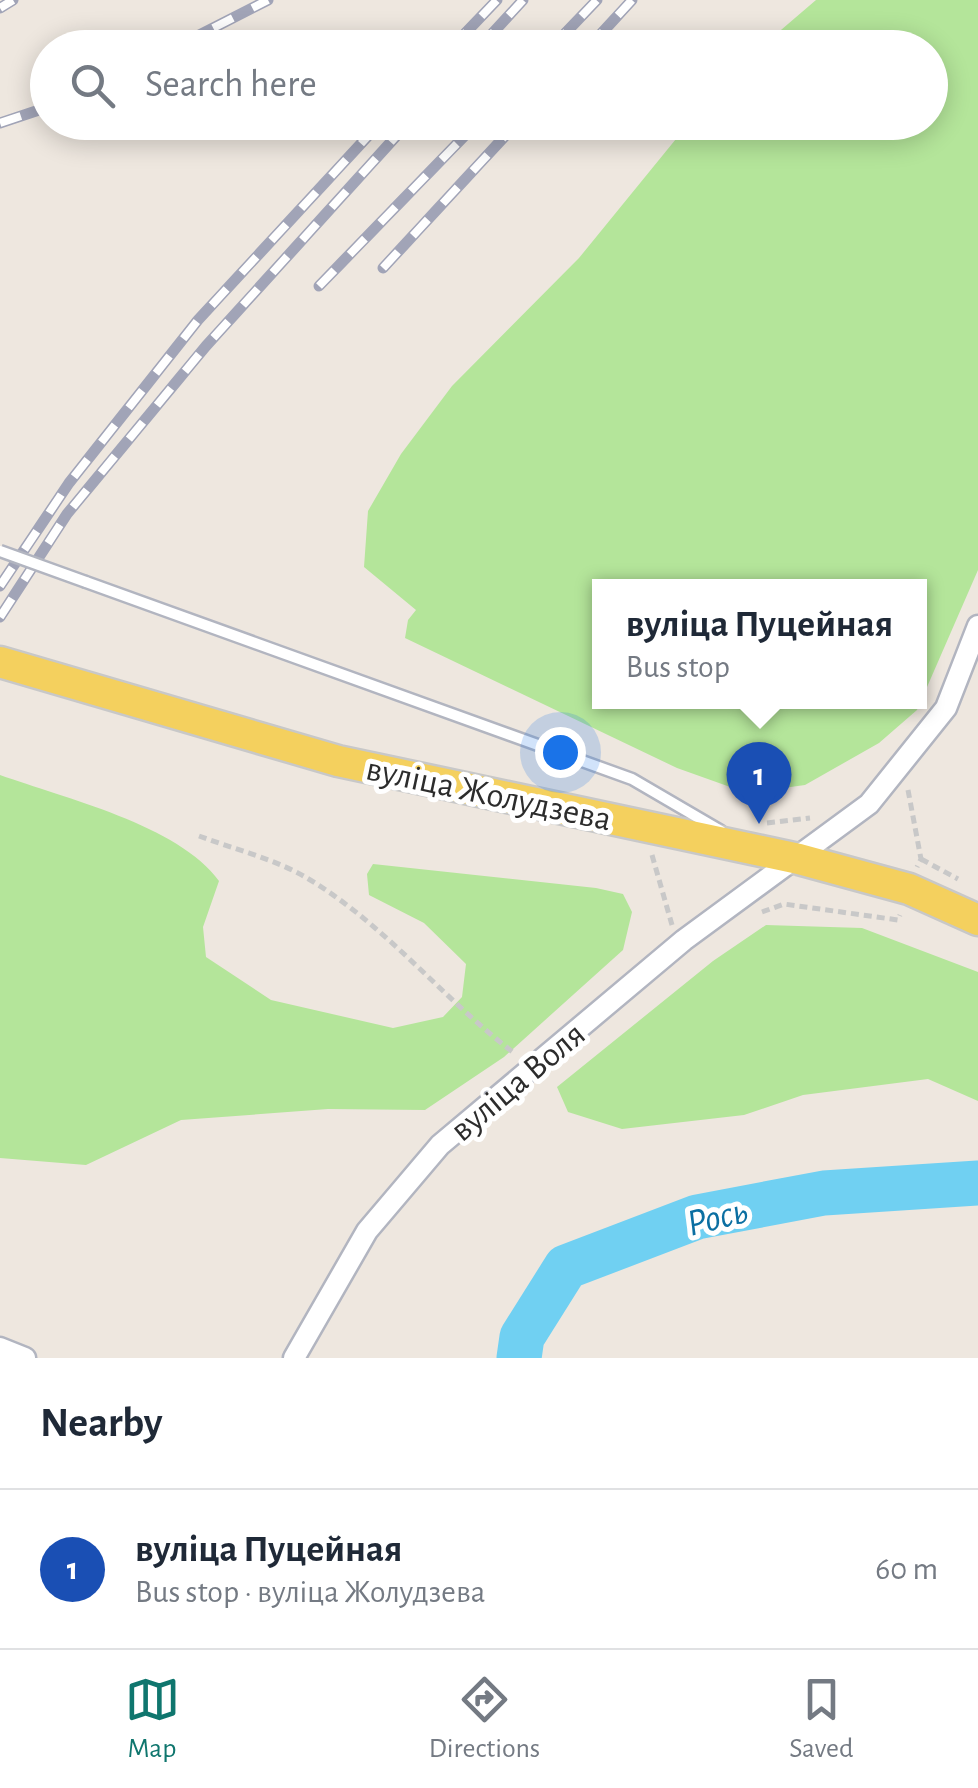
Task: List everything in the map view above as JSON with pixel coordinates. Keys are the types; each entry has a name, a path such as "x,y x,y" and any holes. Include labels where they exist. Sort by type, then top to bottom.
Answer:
{"main road":[{"name":"вуліца Жолудзева","path":"0,662 338,761 799,859 909,890 978,920"}],"street":[{"name":"вуліца Воля","path":"294,1358 367,1231 440,1146 684,940 869,804 946,708 978,626"},
{"path":"0,1348 25,1358"}],"lane":[{"path":"0,551 632,780 750,848"}],"path":[{"path":"199,836 306,877 385,935 474,1023 532,1067"},
{"path":"920,859 964,882"}],"green space":[{"path":"816,0 978,0 978,570 927,687 927,579 592,579 592,709 917,709 879,743 805,785 747,793 677,768 405,638 408,620 416,610 364,567 368,511 401,454 452,386 579,258 675,140 948,140 948,30 781,30"},
{"path":"0,775 119,816 177,844 201,861 219,881 203,927 206,957 271,1000 393,1028 443,1017 462,997 466,964 424,923 369,895 367,874 373,864 623,894 632,912 623,950 504,1057 425,1110 328,1109 181,1120 86,1165 0,1158"},
{"path":"766,925 862,928 978,972 978,1101 928,1079 803,1095 744,1115 622,1129 568,1112 557,1087 713,961"}],"waterway":[{"name":"Рось","path":"519,1358 522,1337 566,1267 697,1217 824,1193 978,1183"}],"railway":[{"path":"0,8 13,0"},
{"path":"209,30 268,0"},
{"path":"468,30 497,0"},
{"path":"496,30 523,0"},
{"path":"568,30 597,0"},
{"path":"604,30 632,0"},
{"path":"0,123 30,113"},
{"path":"0,586 69,483 198,320 364,140"},
{"path":"0,617 67,514 206,346 393,140"},
{"path":"319,286 461,140"},
{"path":"383,268 501,140"}],"place":[{"name":"вуліца Пуцейная","path":"759,824"}]}
